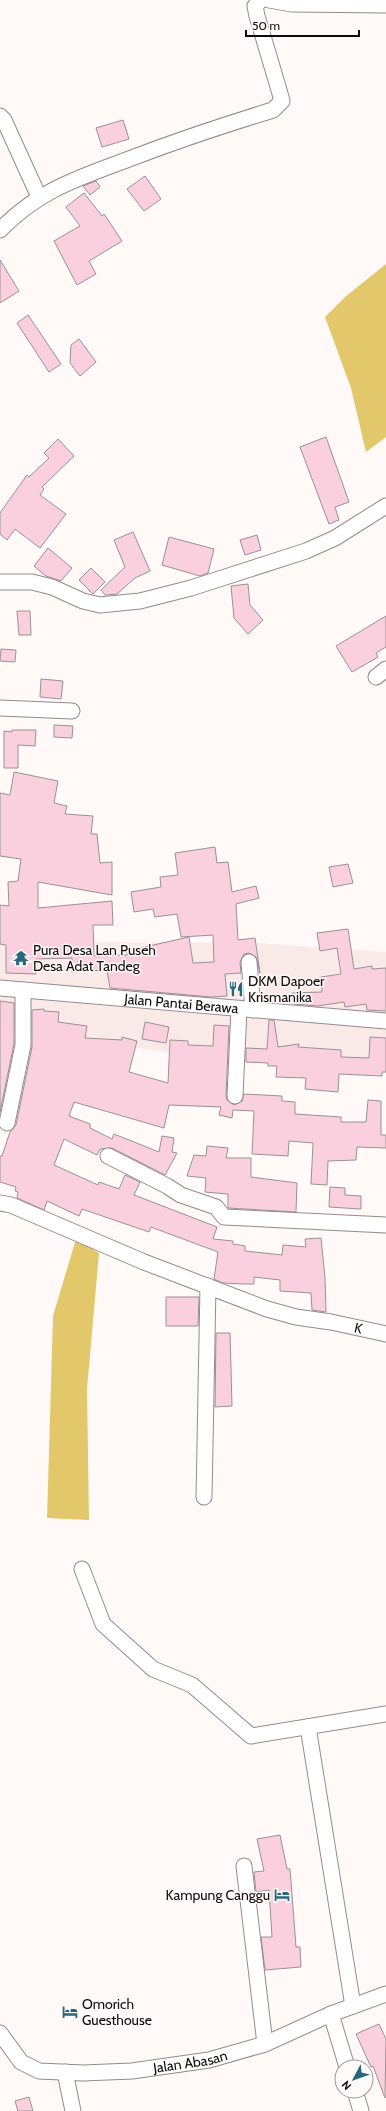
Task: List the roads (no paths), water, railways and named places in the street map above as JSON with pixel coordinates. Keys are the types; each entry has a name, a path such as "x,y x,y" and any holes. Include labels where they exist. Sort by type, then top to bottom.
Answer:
{"street":[{"path":"0,230 39,197 70,181 170,143 273,110 279,106 282,102 257,16 256,6 261,0"},
{"path":"269,0 292,4 386,5"},
{"path":"0,116 4,120 39,197"},
{"path":"0,582 32,582 52,587 83,601 100,605 140,602 306,551 334,538 386,506"},
{"path":"0,708 72,711"},
{"path":"235,1096 246,1010 250,962"},
{"name":"Jalan Pantai Berawa","path":"0,988 246,1010 386,1020"},
{"path":"7,1123 23,1044 23,990"},
{"path":"108,1156 167,1186 181,1195 216,1207 224,1217 386,1225"},
{"name":"K","path":"0,1203 11,1205 144,1262 274,1311 296,1318 331,1322 386,1334"},
{"path":"204,1497 208,1286"},
{"path":"82,1569 103,1624 153,1668 192,1686 251,1736 386,1714"},
{"path":"308,1727 353,2006"},
{"path":"244,1866 265,2044"},
{"name":"Jalan Abasan","path":"0,2033 21,2062 39,2071 132,2071 201,2061 265,2044 331,2014 386,1994"},
{"path":"331,2014 345,2059"},
{"path":"65,2072 73,2111"},
{"path":"357,2099 361,2111"}],"place":[{"name":"Pura Desa Lan Puseh Desa Adat Tandeg","path":"21,958"},
{"name":"DKM Dapoer Krismanika","path":"236,989"},
{"name":"Kampung Canggu","path":"282,1895"},
{"name":"Omorich Guesthouse","path":"70,2012"}]}
